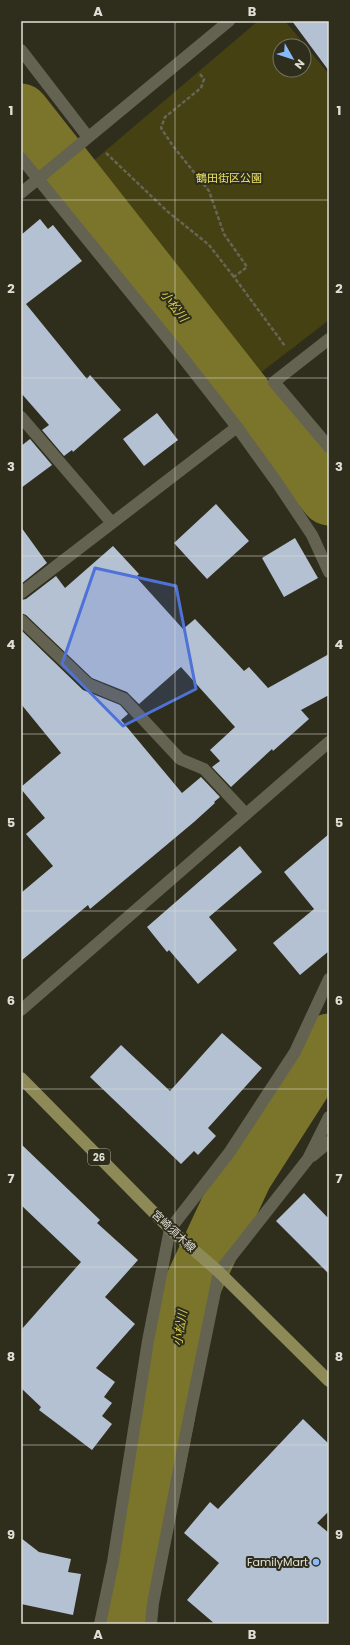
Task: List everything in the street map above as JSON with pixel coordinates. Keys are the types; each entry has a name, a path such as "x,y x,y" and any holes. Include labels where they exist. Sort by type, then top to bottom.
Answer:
{"main road":[{"name":"宮崎須木線","path":"21,1078 174,1233 219,1272 329,1381"}],"street":[{"path":"21,193 229,21"},
{"path":"21,50 88,137"},
{"path":"21,158 169,340 237,427 312,535 329,572"},
{"path":"329,339 274,382 329,447"},
{"path":"21,417 112,523"},
{"path":"21,593 237,427"},
{"path":"21,620 88,684 124,699 180,759 204,769 246,814"},
{"path":"21,1010 329,742"},
{"path":"100,1624 113,1562 148,1341 174,1233 230,1153 291,1058 329,979"},
{"path":"151,1624 153,1603 219,1272 308,1159 329,1117"},
{"path":"308,1159 329,1142"}],"path":[{"path":"187,55 204,79 201,88 165,117 161,128 173,146 209,191 224,234 247,267 234,277"},
{"path":"88,137 167,211 209,245 298,364"}],"highlighted area":[{"path":"95,568 176,586 196,689 123,726 62,664"}],"green space":[{"name":"鶴田街区公園","path":"258,21 285,21 299,38 272,38 272,78 312,78 312,54 329,74 329,320 255,377 91,163"}],"building":[{"path":"292,21 329,21 329,71 312,48 312,38 305,38"},
{"path":"40,219 48,229 53,225 82,261 26,304 87,379 90,375 121,410 73,452 72,450 64,456 42,430 49,425 21,393 21,235"},
{"path":"157,413 178,440 144,466 123,439"},
{"path":"30,439 52,465 21,488 21,446"},
{"path":"216,504 249,541 207,579 174,543"},
{"path":"21,527 47,563 21,584"},
{"path":"295,538 318,578 284,597 262,558"},
{"path":"113,546 139,574 136,577 183,629 195,619 244,671 249,667 268,688 329,654 329,695 301,710 309,719 273,751 272,749 231,787 212,767 220,761 210,750 235,727 181,667 139,704 127,692 92,678 26,615 21,613 21,600 26,599 56,576 65,588"},
{"path":"21,630 83,690 120,705 128,714 121,720 182,793 201,777 220,797 194,822 90,909 88,905 21,961 21,893 53,866 26,834 45,818 21,789 21,787 61,753 21,704"},
{"path":"329,834 329,951 300,975 273,943 314,909 284,872"},
{"path":"240,846 262,872 209,917 237,950 198,984 169,950 167,952 147,927"},
{"path":"222,1033 262,1068 208,1128 216,1136 198,1155 194,1151 181,1164 90,1077 121,1045 170,1091"},
{"path":"21,1144 100,1220 97,1223 138,1260 105,1297 135,1324 96,1368 115,1382 104,1397 112,1403 102,1416 112,1424 92,1450 39,1410 41,1407 21,1388 21,1330 81,1262 21,1205"},
{"path":"304,1193 329,1219 329,1274 276,1221"},
{"path":"303,1419 329,1444 329,1511 317,1523 329,1533 329,1624 215,1624 187,1600 219,1563 184,1533 210,1502 218,1509"},
{"path":"21,1538 39,1552 71,1559 68,1572 81,1574 73,1615 21,1604"}],"waterway":[{"name":"小松川","path":"21,112 252,406 329,497"},
{"name":"小松川","path":"125,1624 166,1418 183,1306 244,1175 329,1042"}],"place":[{"name":"FamilyMart","path":"316,1562"}]}
